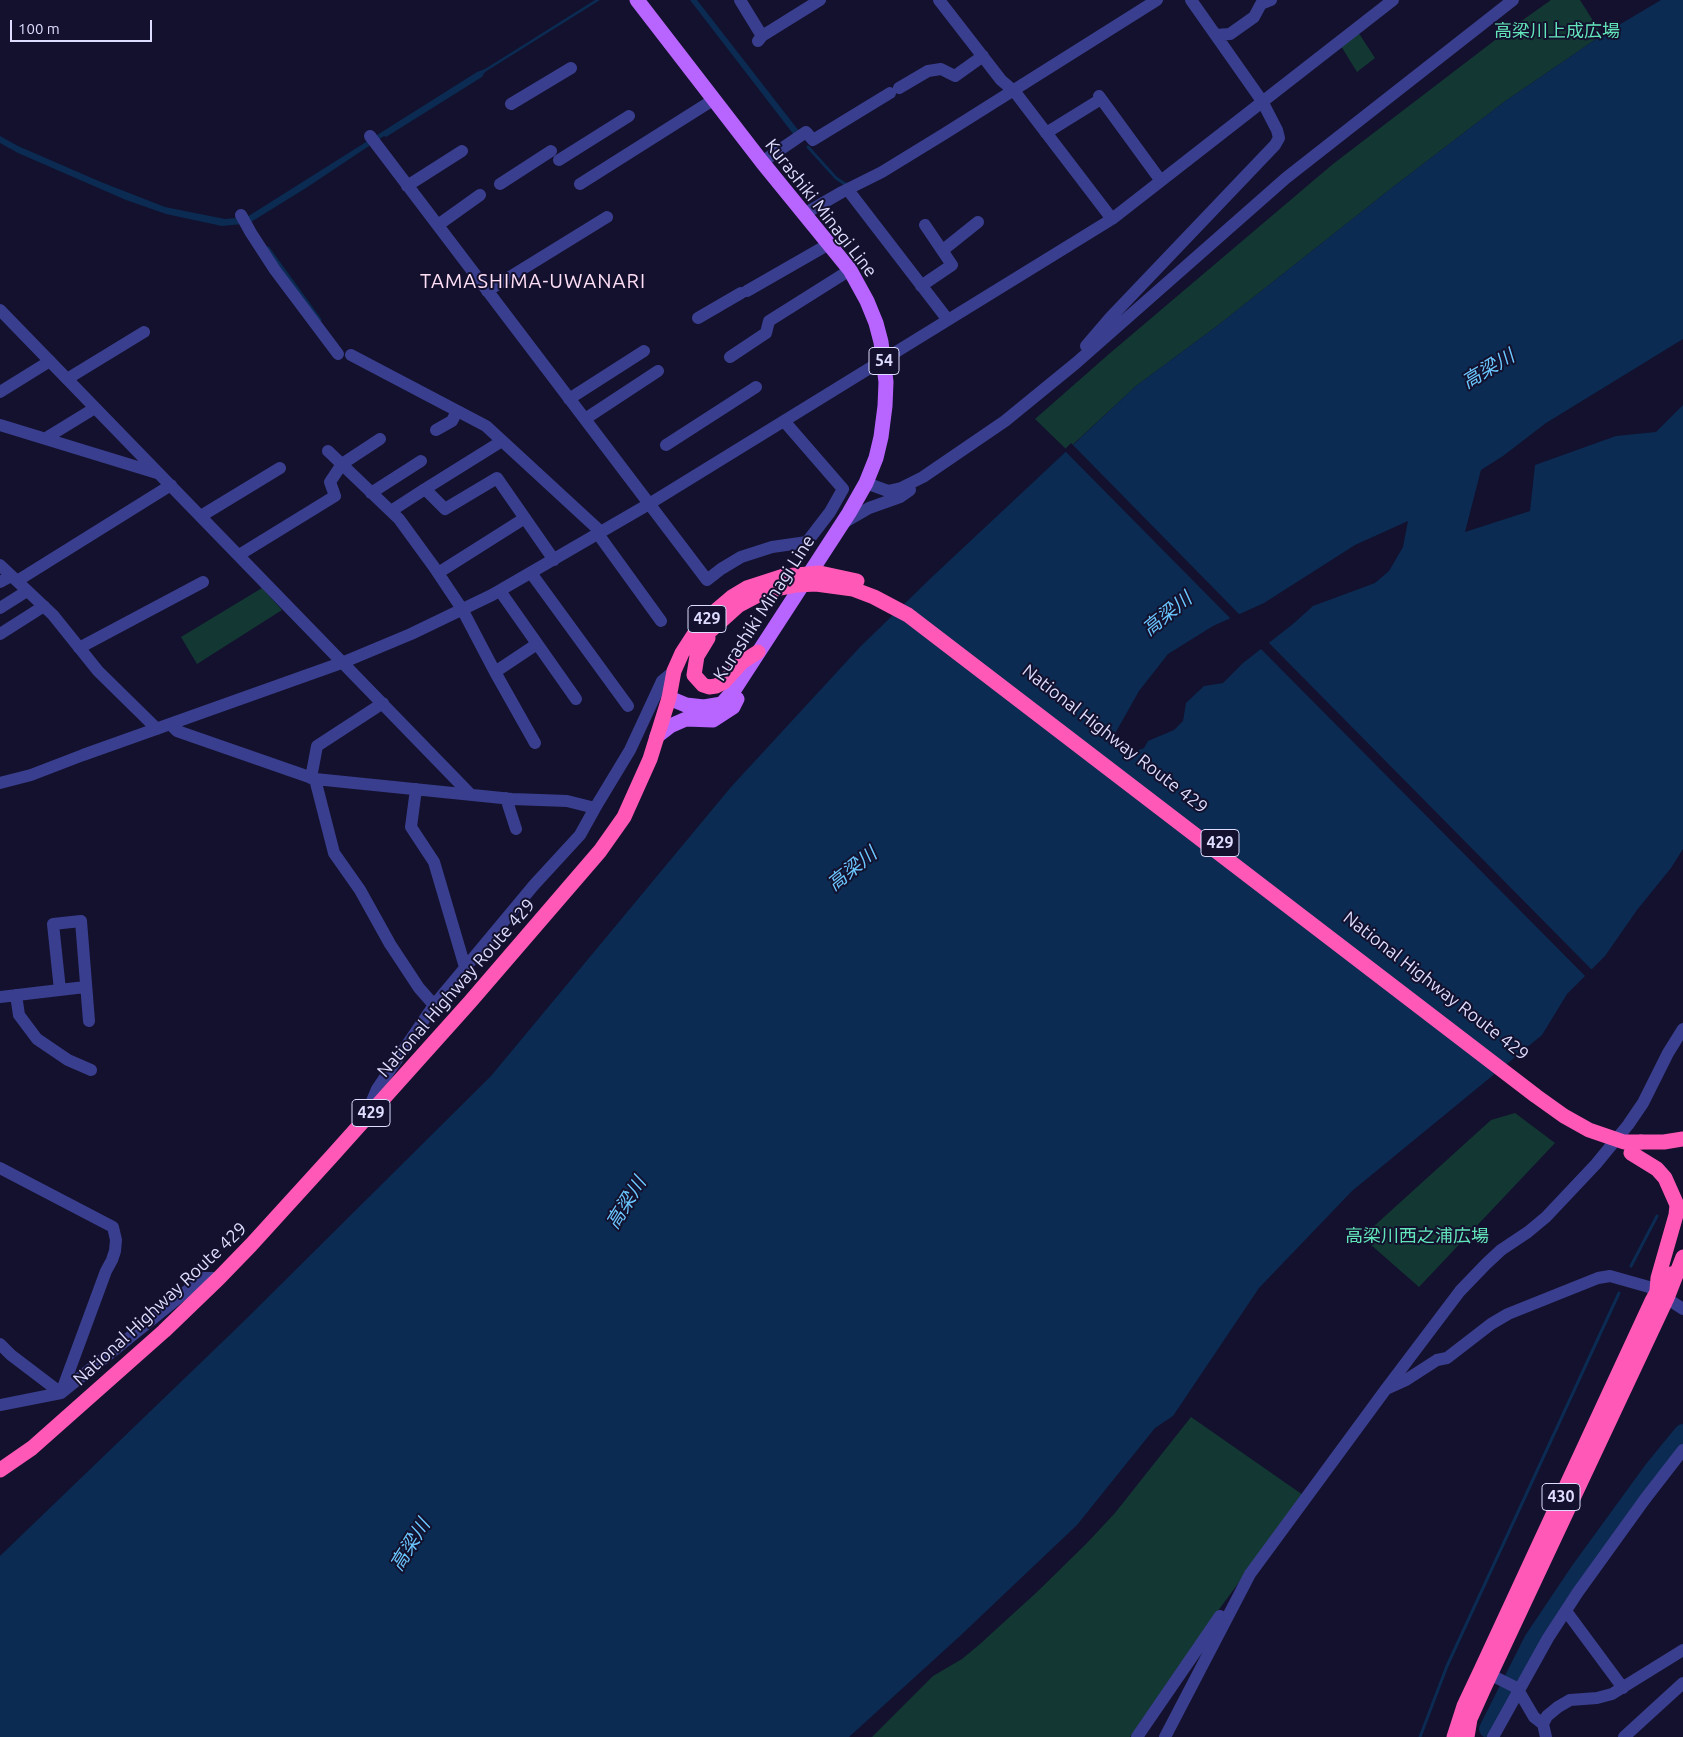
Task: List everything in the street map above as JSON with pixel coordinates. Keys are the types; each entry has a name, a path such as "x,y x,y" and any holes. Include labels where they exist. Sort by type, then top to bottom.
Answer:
{"highway":[{"name":"National Highway Route 429","path":"0,1470 32,1448 164,1331 219,1278 470,1002 600,851 624,817 640,783 669,698 674,671 682,653 693,636 717,608 747,588 780,583 820,573 877,588 912,607 1538,1088 1575,1113 1593,1122 1607,1128 1633,1134 1640,1143"},
{"name":"National Highway Route 429","path":"669,698 685,672 693,652 709,632 739,605 780,583 797,585 816,584 853,589 874,597 908,615 1536,1096 1564,1116 1589,1130"},
{"path":"724,617 697,656 694,675 698,681 702,685 709,687 716,686 724,682 742,662 758,652"},
{"name":"430","path":"1589,1130 1640,1143 1657,1170 1665,1178 1677,1204 1676,1215 1658,1278 1662,1295"},
{"name":"National Highway Route 429","path":"1640,1143 1667,1133 1683,1130"},
{"name":"National Highway Route 429","path":"1640,1143 1683,1139"},
{"name":"430","path":"1467,1737 1470,1719 1662,1295 1682,1260"},
{"name":"430","path":"1454,1737 1464,1706 1491,1675"}],"main road":[{"name":"Kurashiki Minagi Line","path":"637,0 762,162 850,270 867,300 876,322 884,360 886,398 876,458 866,483 842,524 734,690 722,704 704,707 686,705 669,698"},
{"path":"657,736 670,726 686,718 713,720 724,714 733,707 740,694 747,669"}],"street":[{"path":"740,0 760,38 820,0"},
{"path":"939,0 1010,87 1112,219"},
{"path":"804,214 882,172 1010,87 1157,0"},
{"path":"1076,363 1084,348 1110,318 1275,145 1279,138 1264,105 1191,0"},
{"path":"1216,35 1230,34 1254,17 1261,4 1271,0"},
{"path":"0,782 31,775 344,662 500,591 787,424 884,360 1112,219 1264,105 1393,0"},
{"path":"866,483 888,491 901,488 923,477 1005,421 1076,363 1286,178 1513,0"},
{"path":"762,162 806,132 813,140 928,71 941,69 955,76 983,56"},
{"path":"511,104 571,68"},
{"path":"1046,133 1100,97 1161,181"},
{"path":"580,184 714,100"},
{"path":"500,184 629,116"},
{"path":"370,136 708,580 721,569 741,557 772,547 808,542 830,512 843,489 787,424"},
{"path":"408,186 462,151"},
{"path":"848,190 948,320"},
{"path":"438,225 480,195"},
{"path":"487,291 607,217"},
{"path":"243,219 275,270 344,354 455,414 486,426 500,443 600,533 661,621"},
{"path":"942,250 978,222"},
{"path":"922,286 952,265 925,225"},
{"path":"698,318 830,244"},
{"path":"730,357 766,333 769,321 850,270"},
{"path":"0,310 344,662 471,795"},
{"path":"67,379 144,332"},
{"path":"569,399 644,352"},
{"path":"0,392 50,361"},
{"path":"585,419 658,371"},
{"path":"666,445 756,388"},
{"path":"46,438 95,408"},
{"path":"436,430 452,421 455,414"},
{"path":"0,425 160,473"},
{"path":"239,555 335,496 330,482 342,464 380,439"},
{"path":"391,511 500,443"},
{"path":"328,451 399,519 438,573 462,609 535,743"},
{"path":"371,492 421,461"},
{"path":"842,524 856,514 900,497 924,482 947,461"},
{"path":"201,516 280,468"},
{"path":"425,489 445,509 497,478 554,560"},
{"path":"9,580 171,485"},
{"path":"438,573 525,518"},
{"path":"0,565 9,580 27,591 54,615 98,671 157,729"},
{"path":"530,573 628,706"},
{"path":"80,648 203,582"},
{"path":"0,608 27,591"},
{"path":"500,591 576,699"},
{"path":"0,634 44,606"},
{"path":"495,672 537,644"},
{"path":"372,1111 372,1101 377,1089 434,1004 534,885 580,835 630,750 662,680 674,671"},
{"path":"383,703 317,746 313,779 334,853 360,890 390,944 420,988 434,1004"},
{"path":"171,725 177,731 313,779 471,795 567,801 595,808"},
{"path":"416,789 411,826 434,862 465,967"},
{"path":"506,798 516,829"},
{"path":"60,990 53,924 81,921 89,1021"},
{"path":"0,997 85,987"},
{"path":"16,995 19,1015 37,1039 68,1060 91,1070"},
{"path":"1165,1737 1250,1574 1422,1339 1466,1284 1502,1250 1546,1217 1596,1164 1628,1125 1643,1103 1683,1028"},
{"path":"0,1168 113,1226 115,1233 115,1251 60,1392"},
{"path":"1386,1389 1406,1380 1437,1360 1447,1358 1491,1324 1508,1314 1598,1278 1610,1276 1649,1287 1683,1309"},
{"path":"0,1405 60,1392 198,1282 204,1278 219,1278"},
{"path":"0,1344 11,1355 60,1392"},
{"path":"0,1478 32,1448"},
{"path":"1493,1737 1548,1638 1621,1532 1683,1450"},
{"path":"1137,1737 1226,1609 1235,1604"},
{"path":"1566,1612 1623,1688"},
{"path":"1542,1724 1547,1716 1570,1700 1596,1698 1612,1694 1683,1650"},
{"path":"1491,1675 1518,1689 1534,1717 1542,1724 1546,1737"},
{"path":"1624,1737 1683,1683"}],"green space":[{"name":"高梁川上成広場","path":"1551,0 1580,0 1602,35 1504,102 1217,326 1136,386 1067,450 1035,419 1333,164 1503,34"},
{"path":"1358,32 1375,58 1357,72 1341,46"},
{"path":"262,588 282,610 197,664 181,637"},
{"name":"高梁川西之浦広場","path":"1515,1113 1555,1143 1419,1287 1362,1237 1491,1120"},
{"path":"1191,1417 1303,1495 1212,1619 1130,1737 872,1737 933,1676 962,1659 980,1644 1087,1543 1115,1513"}],"water":[{"path":"595,0 600,0 485,72 482,77 386,137 384,136 306,188 251,222 243,224 222,226 166,214 126,200 18,153 0,143 0,136 18,146 101,182 165,207 225,219 247,217"},
{"path":"690,0 697,0 799,131 794,135"},
{"name":"高梁川","path":"1661,0 1683,0 1683,339 1546,423 1503,456 1481,470 1465,532 1530,511 1535,465 1616,436 1656,432 1683,405 1683,849 1605,956 1567,994 1542,1035 1352,1191 1259,1288 1173,1416 1155,1428 1077,1525 960,1636 849,1737 0,1737 0,1556 241,1324 491,1076 731,787 860,647 932,577 1136,386 1217,326 1504,102 1602,35","holes":["1408,521 1403,547 1389,571 1375,583 1313,606 1243,663 1223,683 1204,686 1186,703 1183,721 1174,730 1148,741 1144,748 1136,751 1131,757 1112,739 1139,691 1168,654 1213,626 1264,603 1355,545"]}],"pier":[{"path":"1071,443 1241,616 1232,620 1064,450"},
{"path":"1267,641 1593,971 1587,978 1259,647"}],"waterway":[{"path":"808,147 836,178 847,184"},
{"path":"268,248 320,320"},
{"path":"1631,1266 1657,1216"},
{"path":"1420,1737 1447,1666 1619,1293"},
{"path":"1488,1729 1533,1640 1580,1570 1652,1471 1683,1433"}],"district":[{"name":"TAMASHIMA-UWANARI","path":"533,281"}]}
